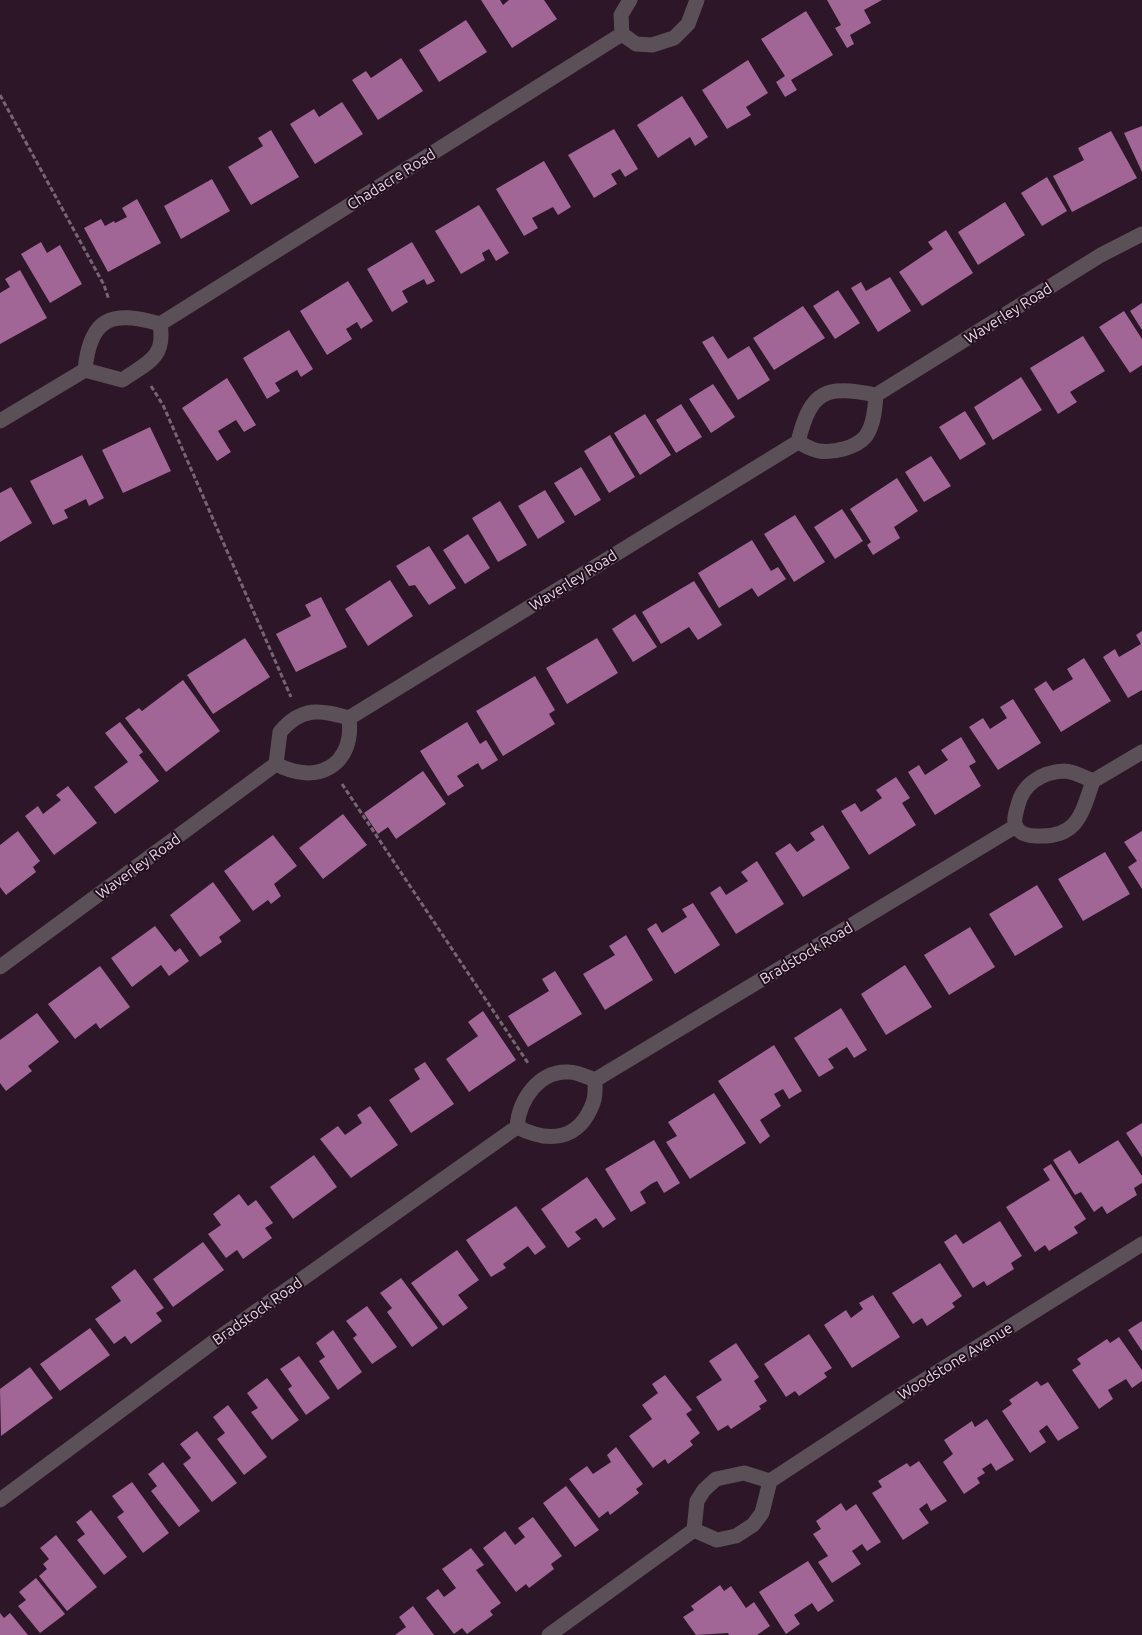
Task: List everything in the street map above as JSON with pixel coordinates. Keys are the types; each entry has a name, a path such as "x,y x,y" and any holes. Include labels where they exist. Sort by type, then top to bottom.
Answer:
{"street":[{"path":"630,0 620,15 622,34 636,44 652,45 674,38 688,24 697,0"},
{"name":"Chadacre Road","path":"160,324 622,34"},
{"name":"Waverley Road","path":"876,394 1101,255 1142,234"},
{"path":"0,421 85,370 122,380 156,358 162,338 160,324 137,317 114,317 94,332 87,348 85,370"},
{"path":"854,390 876,394 874,417 866,436 854,445 833,451 818,451 798,442 810,404 822,394 854,390"},
{"name":"Waverley Road","path":"349,718 798,442"},
{"path":"328,712 349,718 351,734 348,747 341,759 331,767 318,772 302,774 289,771 276,764 280,732 299,715 328,712"},
{"path":"1093,781 1065,771 1042,776 1026,786 1020,798 1015,816 1016,826 1021,833 1035,836 1052,836 1068,830 1079,820 1086,806 1093,781 1142,752"},
{"name":"Waverley Road","path":"0,967 276,764"},
{"name":"Bradstock Road","path":"595,1080 1016,826"},
{"path":"558,1072 570,1072 595,1080 594,1102 584,1119 569,1134 552,1138 534,1136 517,1127 518,1114 525,1098 540,1081 558,1072"},
{"name":"Bradstock Road","path":"0,1500 220,1337 517,1127"},
{"name":"Woodstone Avenue","path":"770,1481 907,1391 1142,1244"},
{"path":"744,1473 770,1481 762,1513 753,1525 736,1536 717,1540 694,1530 694,1514 697,1501 704,1490 716,1479 744,1473"},
{"path":"549,1635 694,1530"}],"path":[{"path":"0,95 104,285 114,317"},
{"path":"141,368 162,405 299,715"},
{"path":"331,767 540,1081"}],"building":[{"path":"481,0 500,0 503,5 509,0 544,0 557,19 512,48"},
{"path":"827,0 882,0 864,10 871,23 850,35 854,44 847,48 835,28 841,25"},
{"path":"806,11 833,55 791,80 797,90 785,97 776,82 785,76 761,39"},
{"path":"466,20 487,52 439,82 419,50"},
{"path":"401,58 423,91 378,120 352,80 366,71 371,78"},
{"path":"748,60 768,93 746,107 751,115 727,129 702,90"},
{"path":"682,96 708,137 695,146 690,137 658,158 637,125"},
{"path":"342,102 363,134 315,164 290,124 314,109 319,117"},
{"path":"1142,126 1142,172 1124,133"},
{"path":"614,129 638,169 625,177 620,169 611,174 617,184 594,198 568,155"},
{"path":"271,130 299,177 251,205 228,167 263,146 258,138"},
{"path":"1111,131 1137,178 1072,212 1053,176 1084,160 1078,148"},
{"path":"544,161 571,207 558,215 553,207 532,218 538,228 524,236 496,189"},
{"path":"1047,177 1067,211 1042,226 1021,193"},
{"path":"212,179 230,211 181,239 164,206"},
{"path":"137,199 161,243 108,272 84,228 101,219 105,226 127,217 122,208"},
{"path":"1005,202 1025,235 978,265 958,232"},
{"path":"479,205 509,253 496,261 489,249 482,253 485,260 461,274 435,231"},
{"path":"946,230 973,273 922,306 899,272 933,249 928,242"},
{"path":"41,242 47,253 60,245 82,284 50,303 21,254"},
{"path":"412,242 435,281 427,285 424,279 402,291 408,302 392,312 367,269"},
{"path":"20,270 47,318 0,344 0,293 10,287 5,279"},
{"path":"890,277 911,311 878,332 851,288 861,282 866,291"},
{"path":"348,281 373,321 361,329 357,322 346,329 352,339 327,355 300,311"},
{"path":"838,290 860,323 835,339 813,306"},
{"path":"1142,303 1142,330 1130,311"},
{"path":"803,306 825,338 774,370 753,338"},
{"path":"1124,311 1142,339 1142,365 1130,373 1099,327"},
{"path":"289,330 313,369 301,377 297,370 275,383 280,391 267,399 243,358"},
{"path":"713,336 728,359 749,346 770,380 738,400 702,342"},
{"path":"1083,336 1105,371 1070,392 1077,402 1058,414 1030,368"},
{"path":"1021,377 1042,410 993,440 974,407"},
{"path":"227,378 256,425 244,432 236,420 218,431 231,452 217,461 182,408"},
{"path":"713,384 735,417 711,433 689,399"},
{"path":"681,404 702,437 676,453 656,420"},
{"path":"965,411 986,444 960,460 939,427"},
{"path":"645,414 671,455 640,475 614,433"},
{"path":"150,427 171,471 123,493 102,450"},
{"path":"610,435 635,477 609,493 584,451"},
{"path":"82,455 104,498 89,506 86,499 64,510 68,518 53,525 30,481"},
{"path":"931,456 951,486 924,502 905,472"},
{"path":"581,467 601,500 575,516 554,483"},
{"path":"897,478 918,511 894,527 900,538 873,555 867,545 871,542 850,509"},
{"path":"11,487 32,523 0,542 0,493"},
{"path":"545,490 565,522 538,539 518,506"},
{"path":"500,501 527,545 498,562 472,518"},
{"path":"842,509 863,541 835,559 814,527"},
{"path":"795,515 825,562 794,582 764,534"},
{"path":"468,534 490,568 465,584 443,550"},
{"path":"752,540 771,571 778,567 786,579 758,597 752,588 719,608 698,573"},
{"path":"429,546 456,588 429,605 415,585 409,586 396,566"},
{"path":"390,580 413,616 368,646 345,609"},
{"path":"694,581 722,625 698,640 689,627 661,644 642,612"},
{"path":"321,597 347,647 296,672 276,634 311,616 305,605"},
{"path":"635,614 657,647 633,662 612,629"},
{"path":"1142,631 1142,690 1128,698 1103,657 1115,649 1119,657 1141,644 1136,635"},
{"path":"245,638 270,677 213,714 187,675"},
{"path":"597,638 618,673 567,704 546,668"},
{"path":"1084,658 1111,701 1061,732 1034,689 1046,681 1053,691 1073,679 1067,669"},
{"path":"535,676 555,710 549,714 555,724 503,756 476,711"},
{"path":"183,680 220,731 166,772 125,718 139,708 142,711"},
{"path":"1013,699 1041,743 998,770 969,727 983,718 990,729 1007,718 1000,707"},
{"path":"120,722 143,752 139,755 159,781 115,814 94,787 128,762 105,733"},
{"path":"467,722 480,744 486,740 498,760 482,770 478,763 457,776 464,786 448,796 420,751"},
{"path":"961,737 976,762 969,766 981,786 935,815 908,772 919,765 925,775 948,760 941,750"},
{"path":"423,771 446,804 396,839 388,827 378,834 364,813"},
{"path":"896,777 910,798 902,803 916,825 869,855 841,811 855,803 861,812 882,798 876,790"},
{"path":"68,786 97,823 54,855 25,816 38,806 43,814 61,800 56,795"},
{"path":"343,814 367,845 323,879 299,848"},
{"path":"823,825 850,868 803,897 775,853 790,843 797,852 815,840 810,833"},
{"path":"18,831 40,861 33,867 36,872 6,895 0,887 0,845"},
{"path":"1142,831 1142,889 1128,867 1137,861 1124,842"},
{"path":"273,835 297,866 274,884 281,896 271,904 268,900 253,911 224,871"},
{"path":"1105,852 1130,894 1083,921 1058,879"},
{"path":"757,861 784,904 736,934 710,893 720,886 726,895 748,881 741,872"},
{"path":"213,882 241,921 219,937 222,942 200,957 170,915"},
{"path":"1037,885 1063,927 1015,956 989,914"},
{"path":"693,903 720,945 675,974 647,929 656,923 662,933 687,917 682,909"},
{"path":"155,926 175,952 180,948 189,961 169,976 161,965 132,987 111,958"},
{"path":"970,927 995,967 949,995 924,955"},
{"path":"626,935 653,980 605,1010 583,974 615,955 609,946"},
{"path":"905,965 932,1007 886,1035 861,994"},
{"path":"100,966 130,1007 100,1029 96,1023 75,1039 48,1004"},
{"path":"555,971 582,1014 528,1047 508,1016 549,991 542,979"},
{"path":"841,1008 867,1050 854,1058 847,1047 828,1059 834,1068 819,1077 794,1038"},
{"path":"483,1011 516,1060 469,1092 446,1059 478,1036 468,1022"},
{"path":"37,1013 59,1042 28,1066 32,1071 6,1091 0,1083 0,1040"},
{"path":"774,1045 802,1091 789,1099 783,1089 774,1094 781,1106 760,1120 770,1136 760,1144 718,1081"},
{"path":"425,1062 454,1104 411,1133 389,1100 420,1079 414,1069"},
{"path":"714,1093 746,1143 690,1179 666,1142 677,1136 668,1122"},
{"path":"370,1106 398,1145 351,1178 320,1139 338,1126 345,1135 362,1123 357,1115"},
{"path":"1142,1123 1142,1157 1126,1133"},
{"path":"654,1140 680,1183 664,1193 657,1181 651,1184 640,1192 646,1203 631,1212 605,1169"},
{"path":"1118,1140 1142,1176 1142,1183 1134,1188 1137,1195 1107,1214 1102,1206 1094,1212 1081,1192 1075,1195 1053,1160 1070,1150 1079,1164"},
{"path":"314,1155 337,1187 293,1219 270,1187"},
{"path":"1051,1164 1086,1219 1074,1227 1078,1233 1049,1251 1045,1245 1035,1252 1006,1207 1050,1180 1043,1169"},
{"path":"587,1177 616,1219 603,1228 596,1218 575,1232 581,1239 568,1248 541,1209"},
{"path":"239,1194 248,1206 256,1200 273,1223 265,1228 272,1238 243,1259 237,1250 226,1258 208,1234 221,1225 213,1214"},
{"path":"516,1206 546,1247 535,1255 528,1246 503,1264 506,1268 491,1277 466,1240"},
{"path":"1000,1221 1022,1256 1011,1263 1014,1269 987,1286 984,1281 973,1288 944,1242 956,1234 963,1244"},
{"path":"203,1242 224,1270 173,1307 153,1279"},
{"path":"457,1250 479,1280 458,1295 468,1308 443,1326 411,1283"},
{"path":"940,1263 962,1296 952,1303 955,1307 927,1326 922,1318 913,1324 892,1293"},
{"path":"135,1269 164,1308 156,1313 162,1321 131,1344 125,1336 114,1344 95,1319 121,1301 111,1287"},
{"path":"401,1278 438,1328 412,1347 387,1312 392,1308 380,1293"},
{"path":"873,1295 900,1337 852,1368 824,1325 846,1310 851,1318 863,1309 859,1303"},
{"path":"367,1306 397,1347 372,1364 353,1338 357,1335 346,1321"},
{"path":"1142,1321 1142,1351 1128,1330"},
{"path":"90,1328 110,1355 60,1391 40,1364"},
{"path":"333,1330 362,1372 338,1390 319,1361 325,1357 316,1343"},
{"path":"809,1334 832,1368 824,1373 827,1377 799,1396 795,1391 786,1397 764,1364"},
{"path":"1119,1337 1142,1370 1142,1381 1132,1388 1126,1379 1108,1390 1113,1399 1099,1409 1072,1370 1081,1364 1077,1359 1107,1339 1110,1343"},
{"path":"736,1343 759,1377 754,1381 767,1401 759,1406 761,1409 731,1429 728,1425 718,1431 696,1397 722,1380 709,1361"},
{"path":"299,1356 330,1398 306,1415 288,1389 292,1386 280,1369"},
{"path":"30,1367 53,1398 1,1436 0,1389"},
{"path":"665,1375 692,1410 686,1414 700,1433 690,1441 693,1445 668,1464 665,1459 653,1468 629,1436 652,1419 642,1405 658,1393 652,1384"},
{"path":"267,1378 299,1420 272,1440 251,1412 258,1408 247,1393"},
{"path":"1037,1381 1041,1386 1048,1382 1079,1428 1058,1441 1047,1425 1039,1431 1046,1442 1030,1453 1002,1411 1012,1404 1009,1400"},
{"path":"228,1405 267,1457 244,1475 217,1439 225,1433 213,1417"},
{"path":"987,1419 1014,1460 996,1471 991,1463 982,1469 985,1473 977,1478 980,1483 964,1494 943,1462 953,1454 944,1440 972,1421 975,1427"},
{"path":"197,1431 237,1483 212,1502 183,1464 191,1458 180,1444"},
{"path":"616,1447 643,1484 636,1489 639,1493 610,1515 608,1511 599,1518 569,1479 587,1466 593,1474 611,1462 607,1455"},
{"path":"919,1461 947,1501 931,1511 927,1503 919,1509 929,1523 903,1540 872,1493 882,1487 878,1481 907,1463 910,1467"},
{"path":"163,1462 200,1511 179,1527 151,1491 157,1486 148,1474"},
{"path":"132,1482 169,1533 143,1553 117,1517 124,1512 112,1496"},
{"path":"566,1486 599,1530 575,1547 543,1503"},
{"path":"841,1503 846,1511 856,1504 881,1542 867,1551 862,1544 852,1551 861,1564 832,1583 818,1562 828,1556 813,1534 821,1529 816,1521"},
{"path":"91,1510 127,1557 104,1575 77,1540 85,1534 76,1522"},
{"path":"533,1517 562,1556 551,1564 554,1569 529,1588 526,1584 516,1592 483,1548 505,1531 515,1545 525,1537 518,1528"},
{"path":"56,1535 97,1587 67,1611 39,1576 47,1569 43,1564 49,1559 40,1548"},
{"path":"471,1548 484,1565 476,1570 501,1603 490,1611 493,1615 467,1634 462,1628 454,1634 426,1598 438,1589 444,1597 456,1588 442,1569"},
{"path":"808,1561 834,1601 818,1612 812,1603 794,1615 800,1624 786,1634 759,1592"},
{"path":"36,1578 65,1614 40,1633 18,1606 26,1600 19,1592"},
{"path":"720,1585 724,1591 731,1586 746,1608 754,1602 770,1626 757,1635 729,1635 728,1633 696,1635 683,1617 694,1610 691,1606"},
{"path":"413,1606 434,1635 395,1635 406,1627 399,1617"},
{"path":"0,1613 4,1618 10,1613 28,1635 0,1635"}]}
